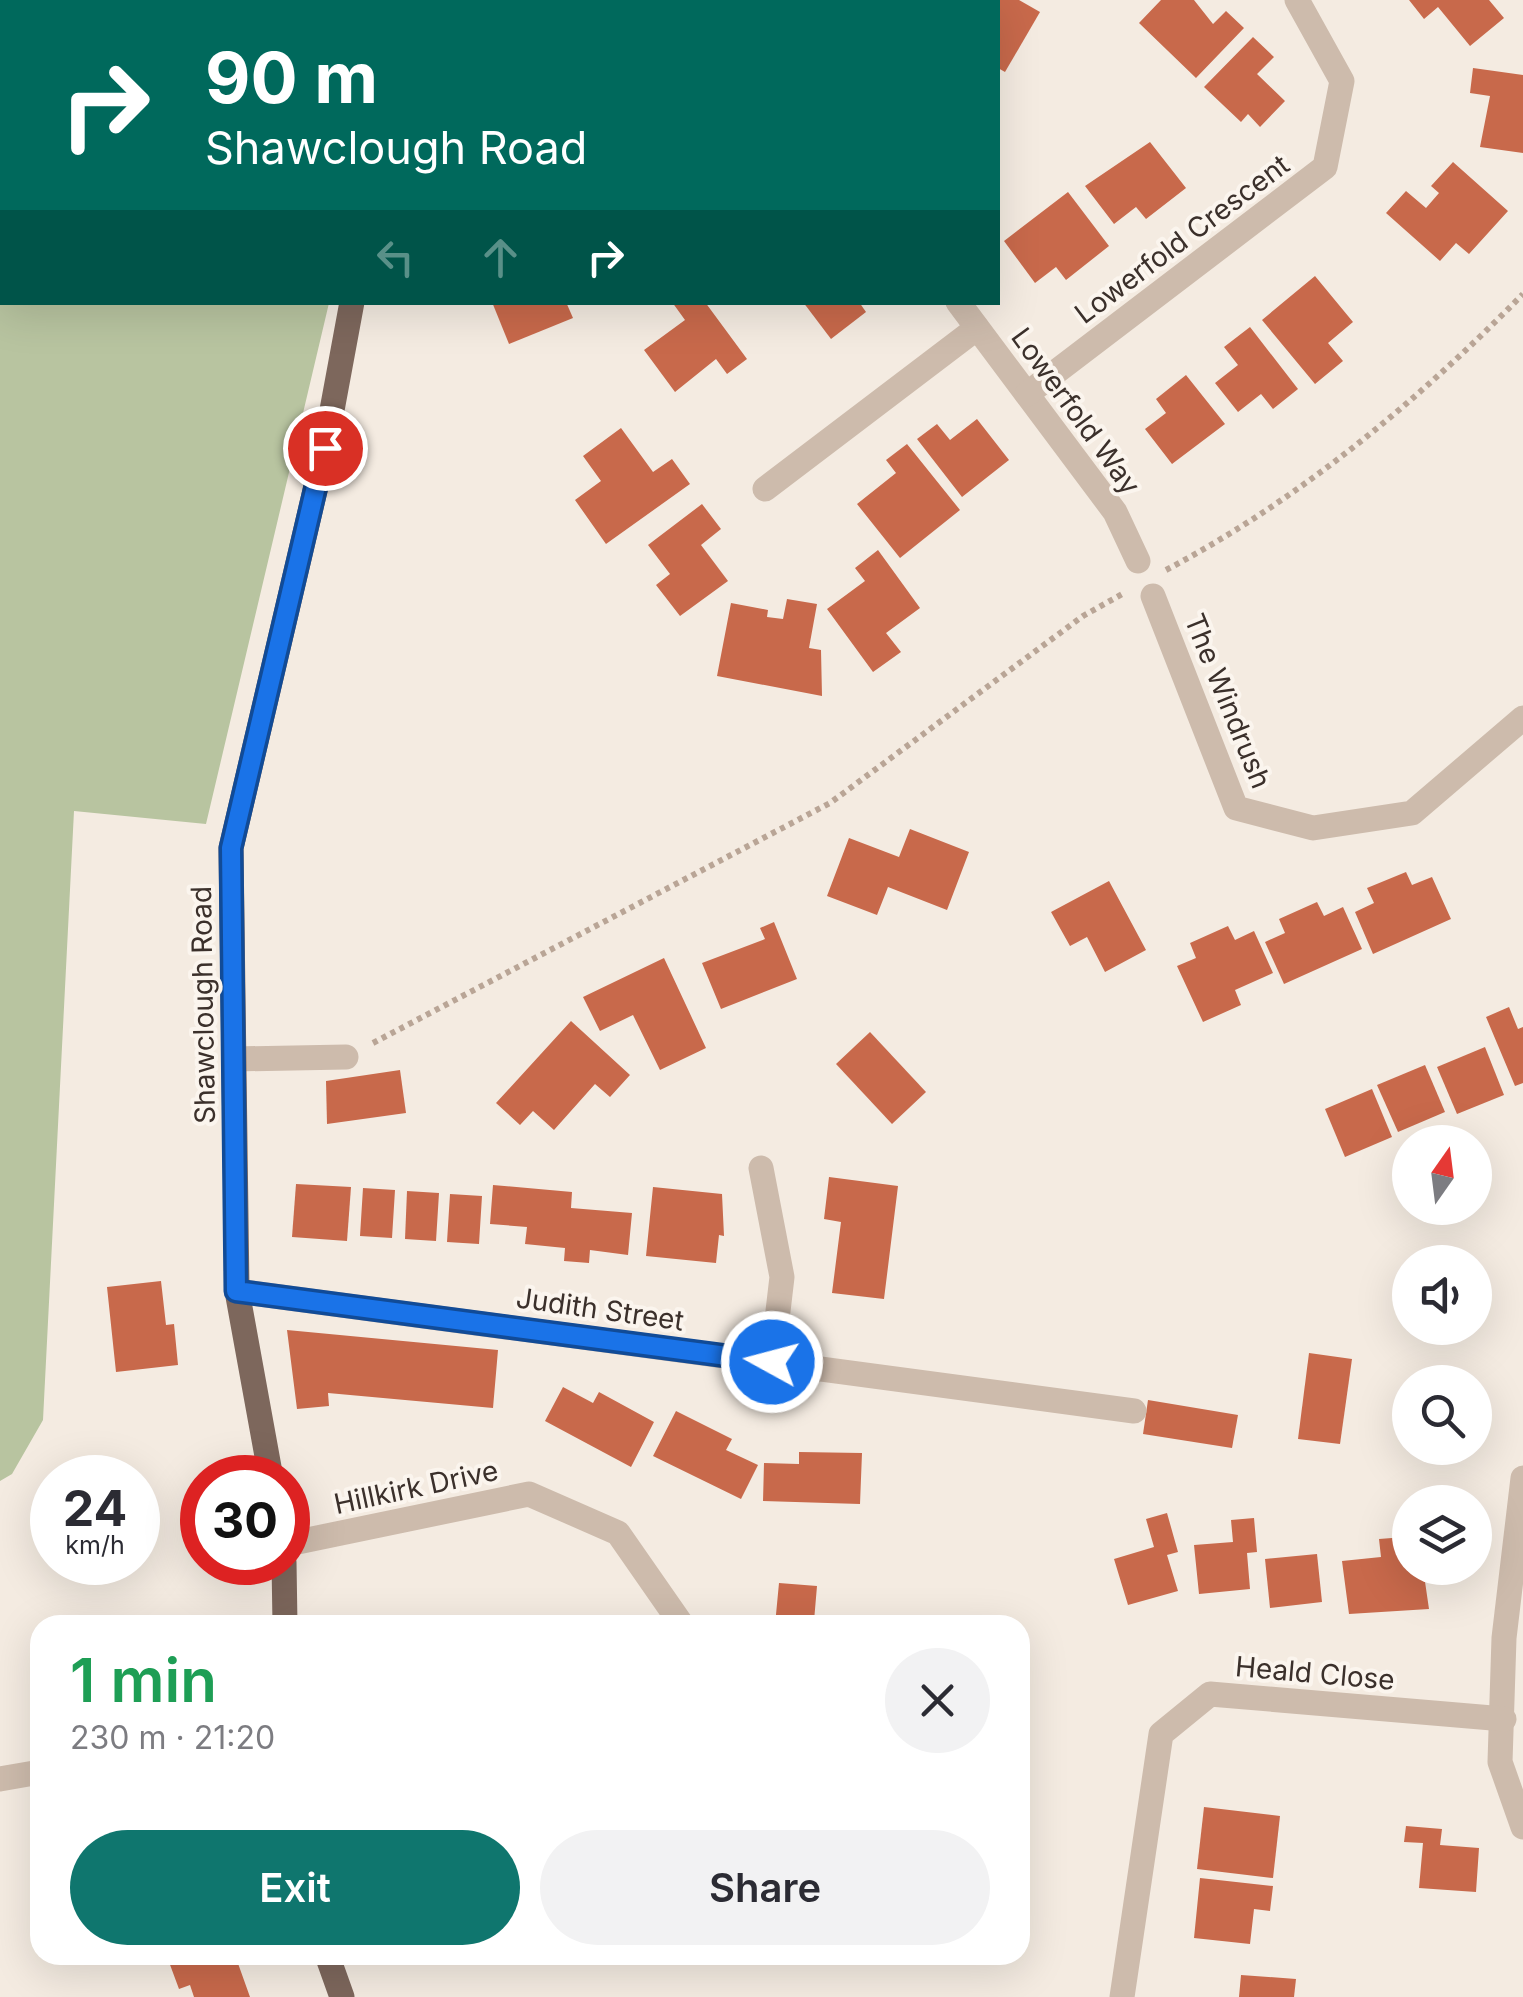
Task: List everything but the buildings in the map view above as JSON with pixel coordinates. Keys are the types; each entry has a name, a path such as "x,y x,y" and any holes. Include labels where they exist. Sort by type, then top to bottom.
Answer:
{"main road":[{"name":"Shawclough Road","path":"267,1455 236,1291 231,848 325,448 351,305"},
{"path":"285,1585 286,1615"},
{"path":"331,1965 342,1997"}],"street":[{"name":"Lowerfold Crescent","path":"1027,394 1324,167 1342,81 1297,0"},
{"name":"Lowerfold Way","path":"960,305 1115,512 1145,580"},
{"path":"764,489 977,328"},
{"name":"The Windrush","path":"1145,580 1236,808 1313,828 1412,813 1523,718"},
{"path":"234,1058 346,1057"},
{"path":"762,1168 782,1276 772,1362"},
{"name":"Judith Street","path":"236,1291 1134,1411"},
{"path":"1523,1478 1504,1638 1500,1762 1523,1827"},
{"name":"Hillkirk Drive","path":"310,1539 529,1494 618,1533 675,1615"},
{"name":"Heald Close","path":"1122,1997 1161,1734 1210,1694 1504,1719"},
{"path":"0,1779 30,1774"}],"path":[{"path":"346,1057 830,803 1083,616 1201,552 1350,452 1461,357 1523,294"}],"green space":[{"path":"0,305 329,305 206,824 74,811 43,1420 12,1474 0,1481"}],"route":[{"path":"325,448 231,848 236,1291 772,1362"}]}
